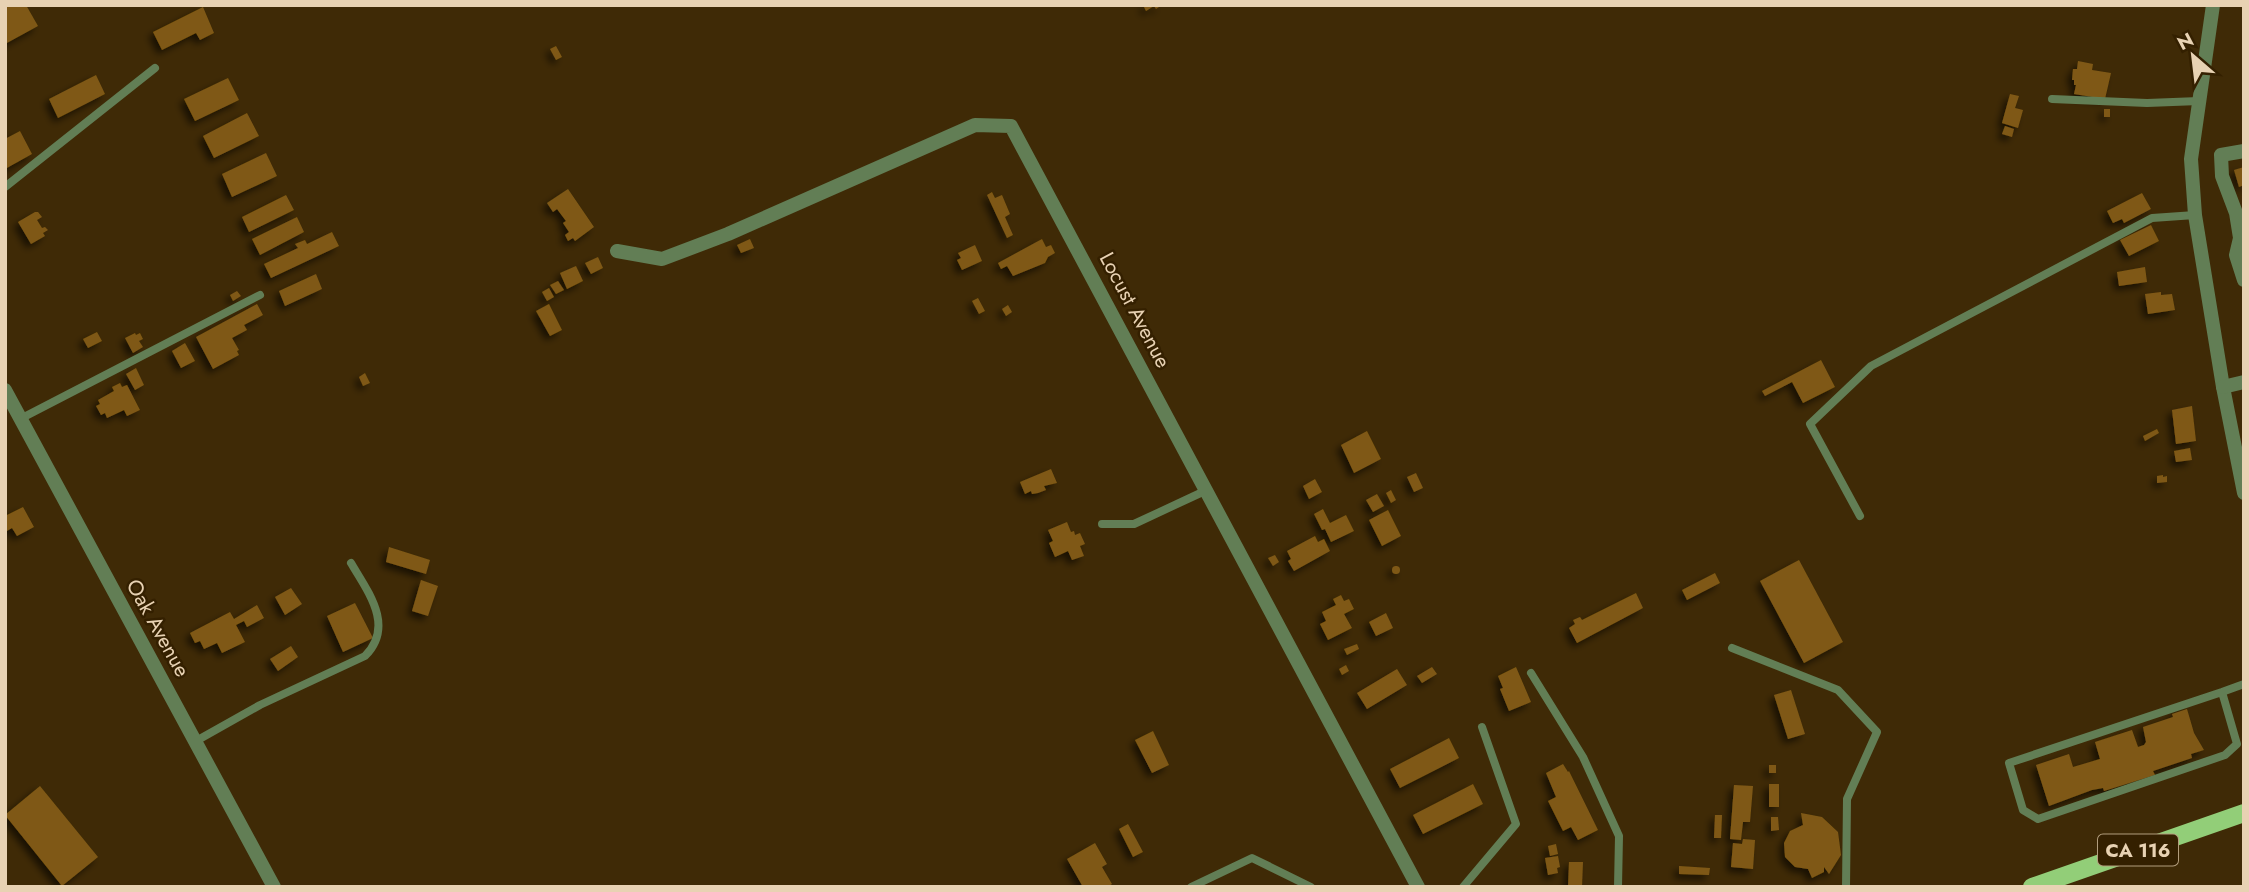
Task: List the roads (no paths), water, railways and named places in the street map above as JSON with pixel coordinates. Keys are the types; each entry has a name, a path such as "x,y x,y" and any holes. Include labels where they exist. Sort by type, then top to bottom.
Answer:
{"main road":[{"name":"CA 116","path":"2033,886 2244,813"}],"street":[{"path":"2213,5 2191,159 2195,215 2223,387 2244,493"},
{"name":"Locust Avenue","path":"617,251 662,258 728,234 975,125 1011,127 1418,887"},
{"path":"2244,151 2221,155 2222,176 2236,213 2240,238 2236,255 2244,279"},
{"path":"2223,387 2244,382"},
{"name":"Oak Avenue","path":"5,390 274,887"}],"lane":[{"path":"5,187 155,68"},
{"path":"2052,99 2147,103 2199,101"},
{"path":"1860,516 1810,424 1871,366 2152,218 2195,215"},
{"path":"20,419 260,295"},
{"path":"1102,524 1134,524 1207,490"},
{"path":"196,741 260,705 365,656 374,647 379,630 376,610 351,563"},
{"path":"1732,648 1838,690 1877,732 1847,799 1846,887"},
{"path":"1531,673 1583,757 1619,836 1618,887"},
{"path":"2222,692 2237,744 2225,755 2038,819 2023,810 2009,763 2244,684"},
{"path":"1463,887 1517,824 1482,727"},
{"path":"1191,887 1252,858 1311,887"}]}
